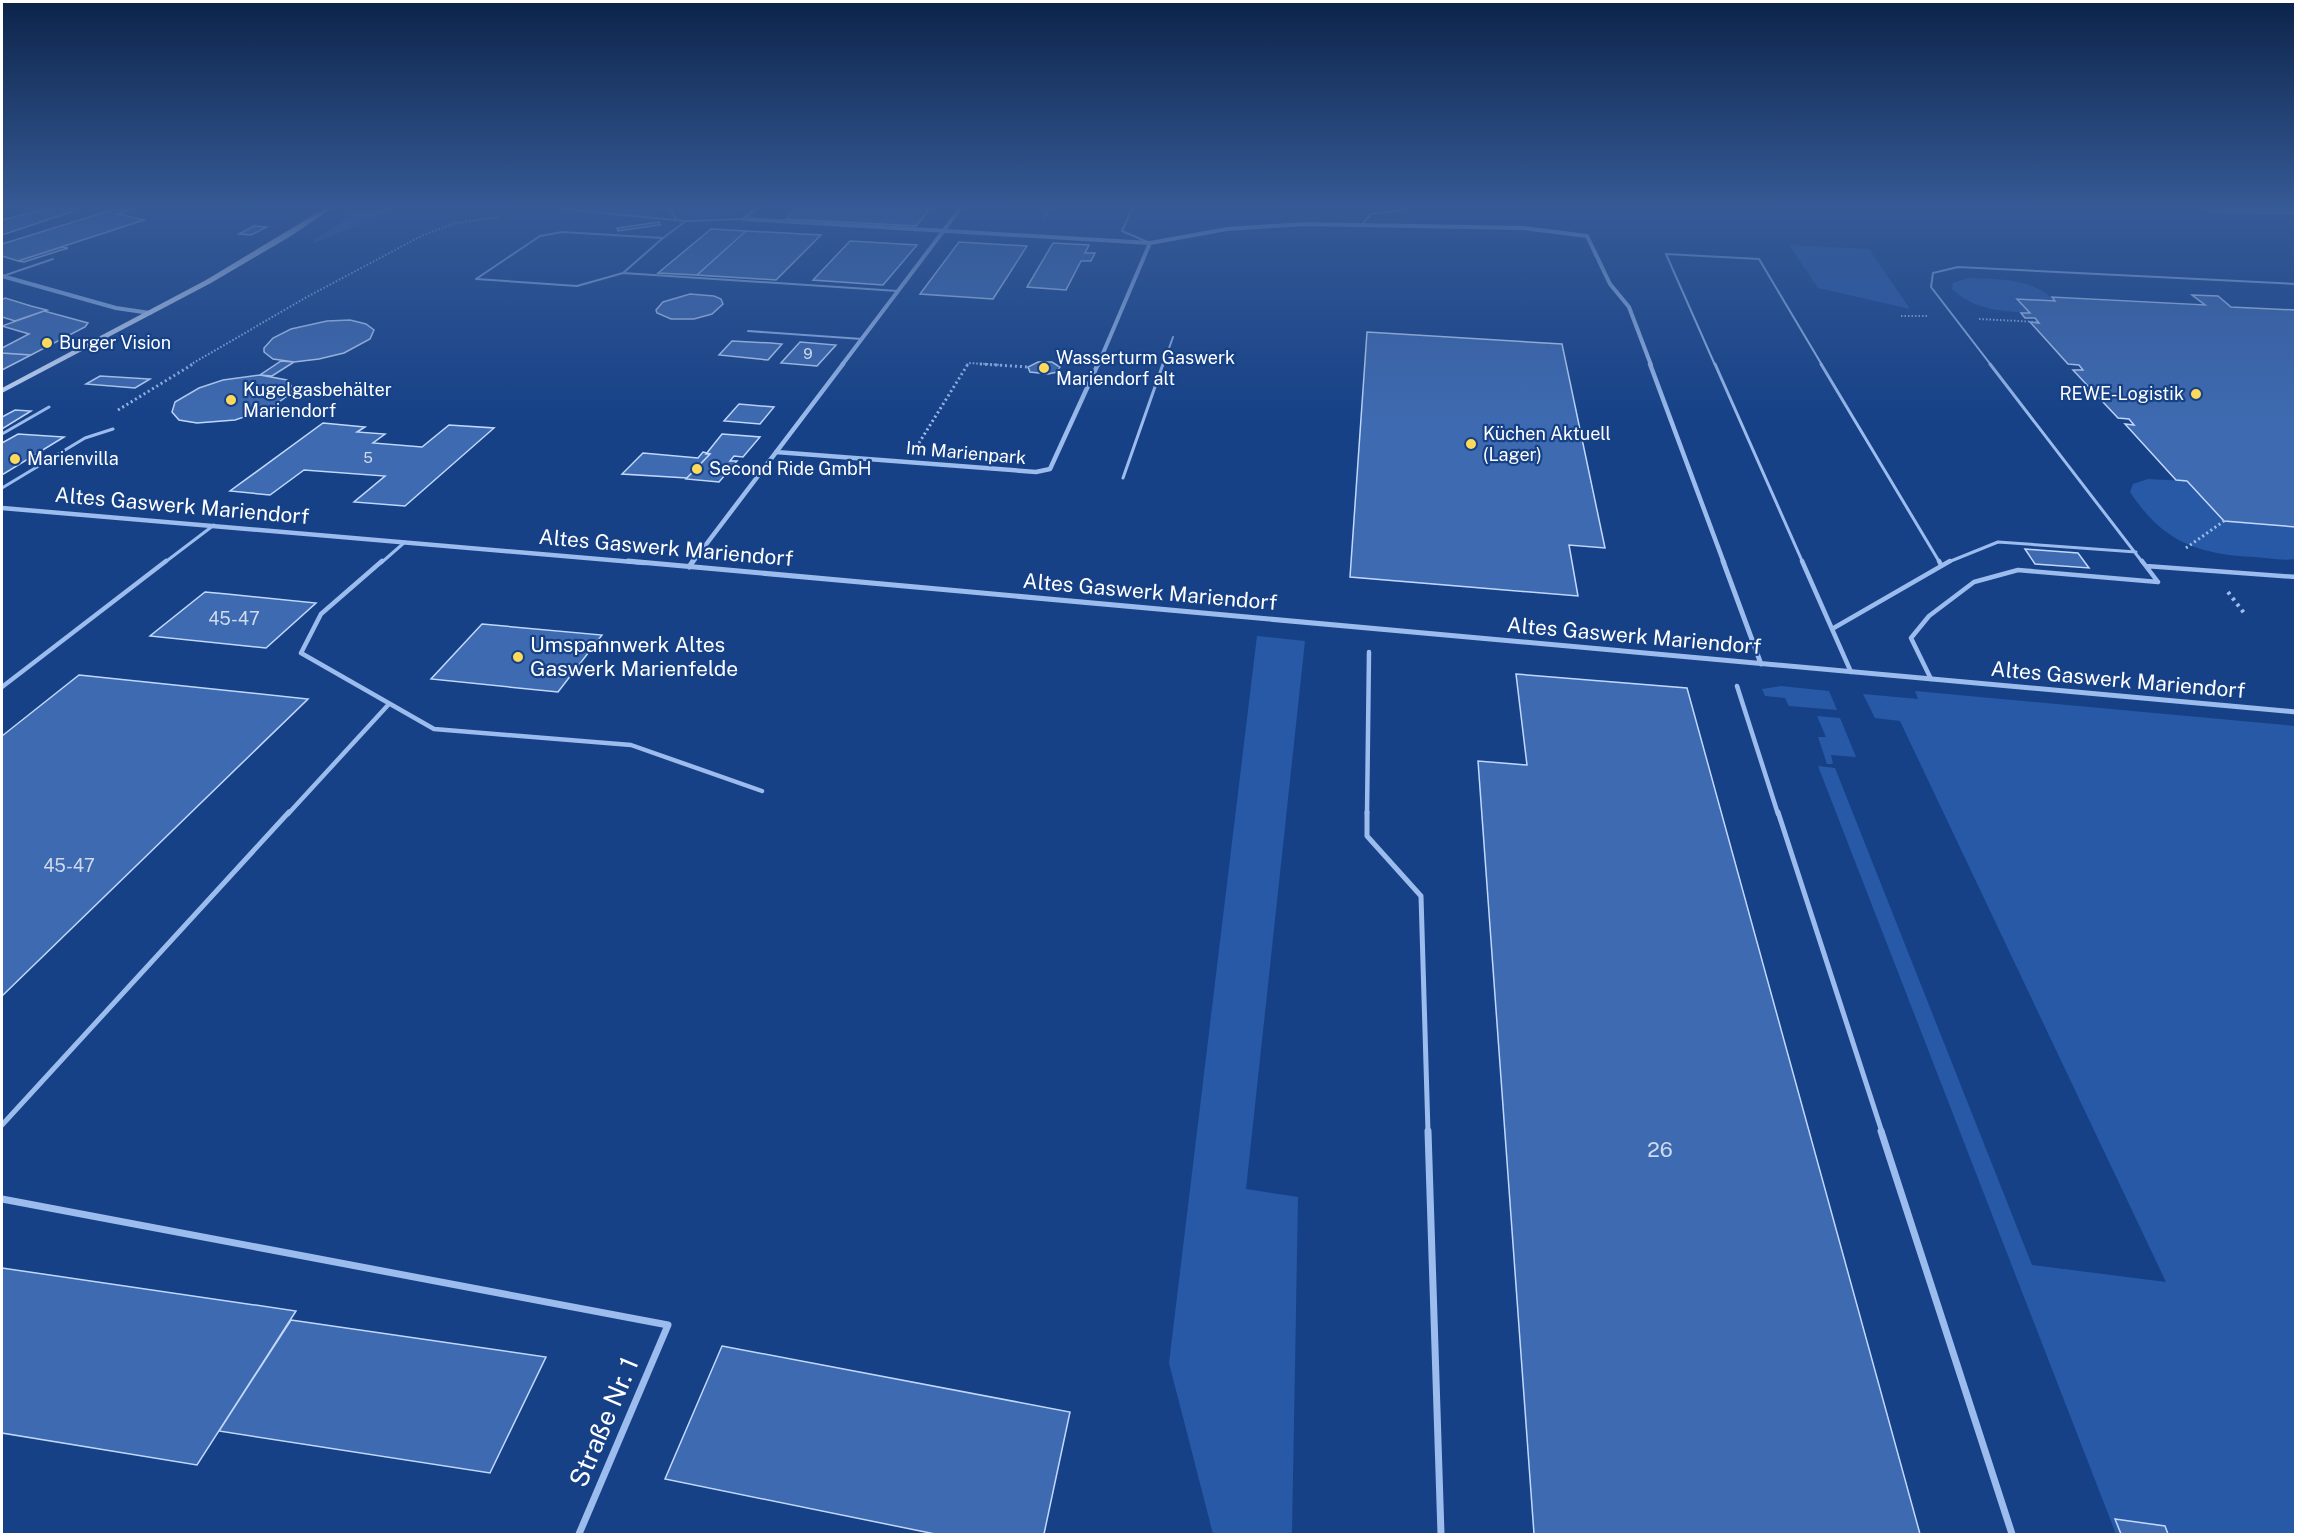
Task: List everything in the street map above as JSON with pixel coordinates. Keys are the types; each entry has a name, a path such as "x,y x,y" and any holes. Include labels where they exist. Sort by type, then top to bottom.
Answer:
{"main road":[{"path":"2,391 208,281"}],"street":[{"path":"18,281 116,309 150,313"},
{"path":"689,567 905,281"},
{"name":"Im Marienpark","path":"776,452 1036,472 1053,467 1134,281"},
{"path":"1608,281 1629,308 1761,664"},
{"name":"Altes Gaswerk Mariendorf","path":"2,508 689,567 2295,712"}],"lane":[{"path":"501,281 577,286 596,281"},
{"path":"740,281 898,291"},
{"path":"1678,281 1851,672"},
{"path":"1772,281 1941,565"},
{"path":"1931,679 1911,638 1929,616 1974,582 2018,570 2158,582 1931,286 1932,281"},
{"path":"2229,281 2295,284"},
{"path":"748,331 861,339"},
{"path":"1123,478 1173,338"},
{"path":"2,434 49,407"},
{"path":"2,488 85,438 113,429"},
{"path":"2,687 214,525"},
{"path":"405,542 321,614 301,653 434,729 631,745 762,791"},
{"path":"1832,629 1941,565 1998,542 2136,552"},
{"path":"2146,566 2295,577"},
{"path":"1369,652 1367,836 1421,896 1441,1534"},
{"path":"1737,687 2012,1534"},
{"path":"2,1125 389,704"},
{"name":"Straße Nr. 1","path":"2,1199 668,1325 579,1534"}],"path":[{"path":"114,412 336,281"},
{"path":"908,462 968,363 1028,367"}],"shaded area":[{"path":"1813,281 1891,281 1910,309 1818,288"},
{"path":"1960,281 2014,281 2036,288 2055,301 2018,299 2030,313 1988,308 1960,296 1952,289 1953,283"},
{"path":"2148,479 2187,481 2294,525 2295,559 2280,560 2215,553 2183,542 2155,523 2130,492 2133,484"},
{"path":"1257,636 1305,641 1246,1189 1298,1197 1292,1534 1213,1534 1169,1363"},
{"path":"1781,686 1829,691 1837,710 1789,706 1785,698 1765,696 1762,689"},
{"path":"1915,691 2295,726 2295,1534 2116,1534 1818,766 1835,768 2032,1265 2166,1282 1900,721 1875,718 1863,694 1918,699"},
{"path":"1817,716 1840,718 1856,757 1831,755 1833,764 1827,764 1818,737 1826,737"}],"building":[{"path":"823,281 887,281 883,285"},
{"path":"930,281 1005,281 993,299 920,294"},
{"path":"1031,281 1071,281 1066,290 1027,287"},
{"path":"690,294 714,296 721,299 723,304 712,314 694,319 671,319 657,313 656,310 663,302"},
{"name":"REWE-Logistik","path":"2192,295 2218,296 2231,307 2296,310 2296,527 2224,521 2187,481 2176,480 2125,424 2134,425 2129,419 2118,418 2073,370 2083,370 2079,365 2068,364 2030,322 2039,323 2035,318 2025,318 2021,313 2030,313 2017,299 2055,301 2052,297 2205,305"},
{"path":"5,298 47,310 15,321 2,317 2,300"},
{"path":"44,311 88,323 85,327 31,355 2,353 2,348 29,334 2,326"},
{"name":"Kugelgasbehälter Mariendorf","path":"350,320 366,324 374,330 370,339 344,353 294,362 273,359 264,352 264,348 273,338 291,329 327,321"},
{"name":"Küchen Aktuell (Lager)","path":"1367,332 1562,344 1605,548 1569,545 1578,596 1350,577"},
{"path":"732,341 782,344 768,360 719,355"},
{"path":"800,342 836,345 817,366 781,363"},
{"path":"2,353 31,355 2,370"},
{"path":"281,361 294,362 272,376 260,375"},
{"name":"Wasserturm Gaswerk Mariendorf alt","path":"1038,362 1052,362 1060,367 1057,372 1048,374 1030,372 1028,367"},
{"name":"Kugelgasbehälter Mariendorf","path":"260,375 287,380 293,388 291,393 271,408 235,420 197,423 179,420 172,412 175,402 199,388 223,380"},
{"path":"100,376 150,379 135,388 86,384"},
{"path":"739,404 774,407 760,424 724,421"},
{"path":"15,410 31,411 2,429 2,417"},
{"path":"323,423 365,427 357,432 385,434 373,443 422,447 449,425 494,428 405,506 354,502 385,476 304,470 270,495 230,491"},
{"name":"Marienvilla","path":"18,434 64,437 2,475 2,443"},
{"path":"722,434 760,437 743,457 734,456 730,461 737,461 719,482 686,479 710,454 706,454"},
{"path":"703,452 710,454 687,478 622,474 643,453 698,458"},
{"path":"2025,549 2078,553 2089,568 2035,564"},
{"path":"205,592 316,603 266,648 150,636"},
{"name":"Umspannwerk Altes Gaswerk Marienfelde","path":"482,624 602,635 558,692 431,679"},
{"path":"1516,674 1687,688 1920,1534 1534,1534 1478,761 1527,765"},
{"path":"79,675 308,699 2,996 2,736"},
{"path":"2,1268 296,1311 197,1465 2,1433"},
{"path":"291,1320 546,1357 490,1473 219,1431"},
{"path":"722,1346 1070,1412 1044,1534 935,1534 665,1479"},
{"path":"2115,1519 2165,1526 2168,1534 2121,1534"}],"place":[{"name":"Burger Vision","path":"47,343"},
{"name":"Wasserturm Gaswerk Mariendorf alt","path":"1044,368"},
{"name":"REWE-Logistik","path":"2196,394"},
{"name":"Kugelgasbehälter Mariendorf","path":"231,400"},
{"name":"Küchen Aktuell (Lager)","path":"1471,444"},
{"name":"Marienvilla","path":"15,459"},
{"name":"Second Ride GmbH","path":"697,469"},
{"name":"Umspannwerk Altes Gaswerk Marienfelde","path":"518,657"}]}
